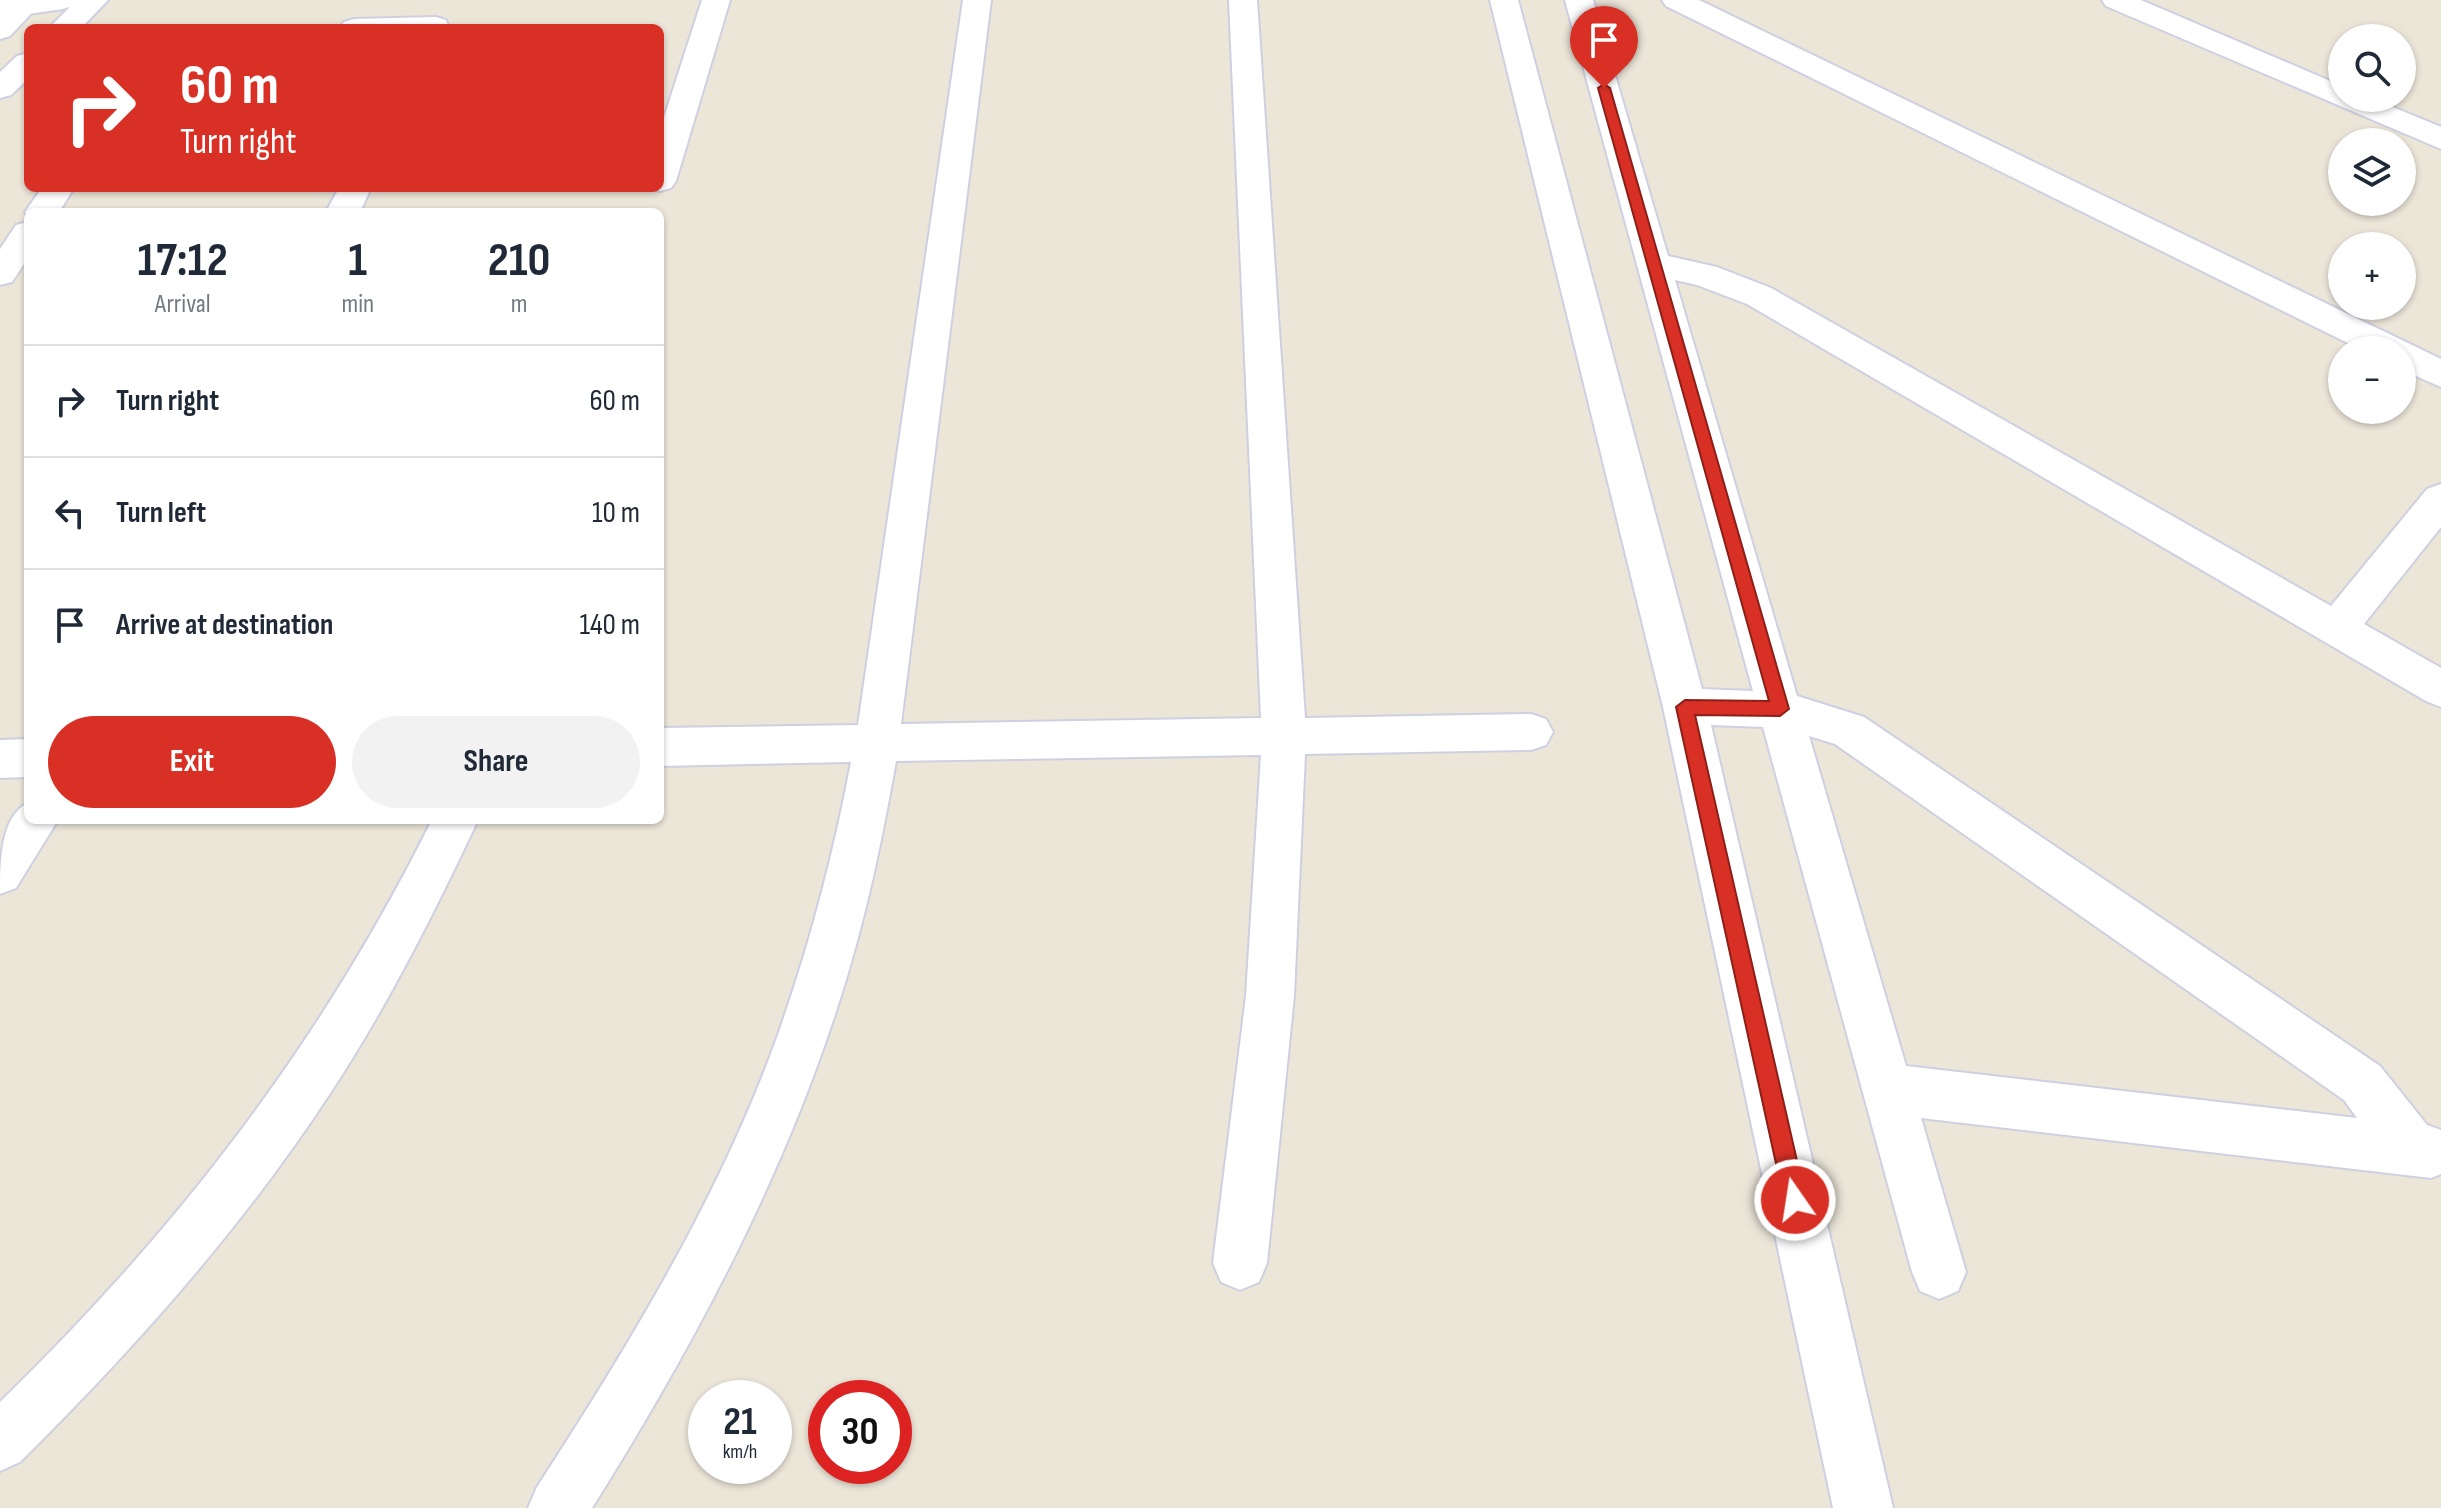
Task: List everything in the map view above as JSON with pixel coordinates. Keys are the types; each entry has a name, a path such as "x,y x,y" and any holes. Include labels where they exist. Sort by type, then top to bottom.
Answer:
{"street":[{"path":"0,30 19,4 63,0"},
{"path":"68,24 94,0"},
{"path":"437,24 449,0"},
{"path":"664,168 716,0"},
{"path":"558,1508 666,1329 730,1206 781,1092 819,986 849,887 870,796 977,0"},
{"path":"1240,1263 1270,996 1284,736 1243,0"},
{"path":"1504,0 1685,707 1863,1508"},
{"path":"1579,0 1939,1272"},
{"path":"1676,0 2363,336"},
{"path":"2116,0 2328,92"},
{"path":"0,89 24,66"},
{"path":"2376,112 2441,139"},
{"path":"0,274 24,239"},
{"path":"1654,264 1705,275 1759,296 2441,689"},
{"path":"2416,362 2441,374"},
{"path":"2336,629 2441,499"},
{"path":"1685,707 1780,709 1849,730 2362,1083 2427,1152"},
{"path":"664,747 1531,732"},
{"path":"0,759 24,758"},
{"path":"0,873 32,824"},
{"path":"0,1442 139,1300 230,1190 308,1086 371,986 422,893 453,824"},
{"path":"1888,1089 2427,1152"}],"route":[{"path":"1604,88 1780,709 1685,707 1795,1200"}]}
